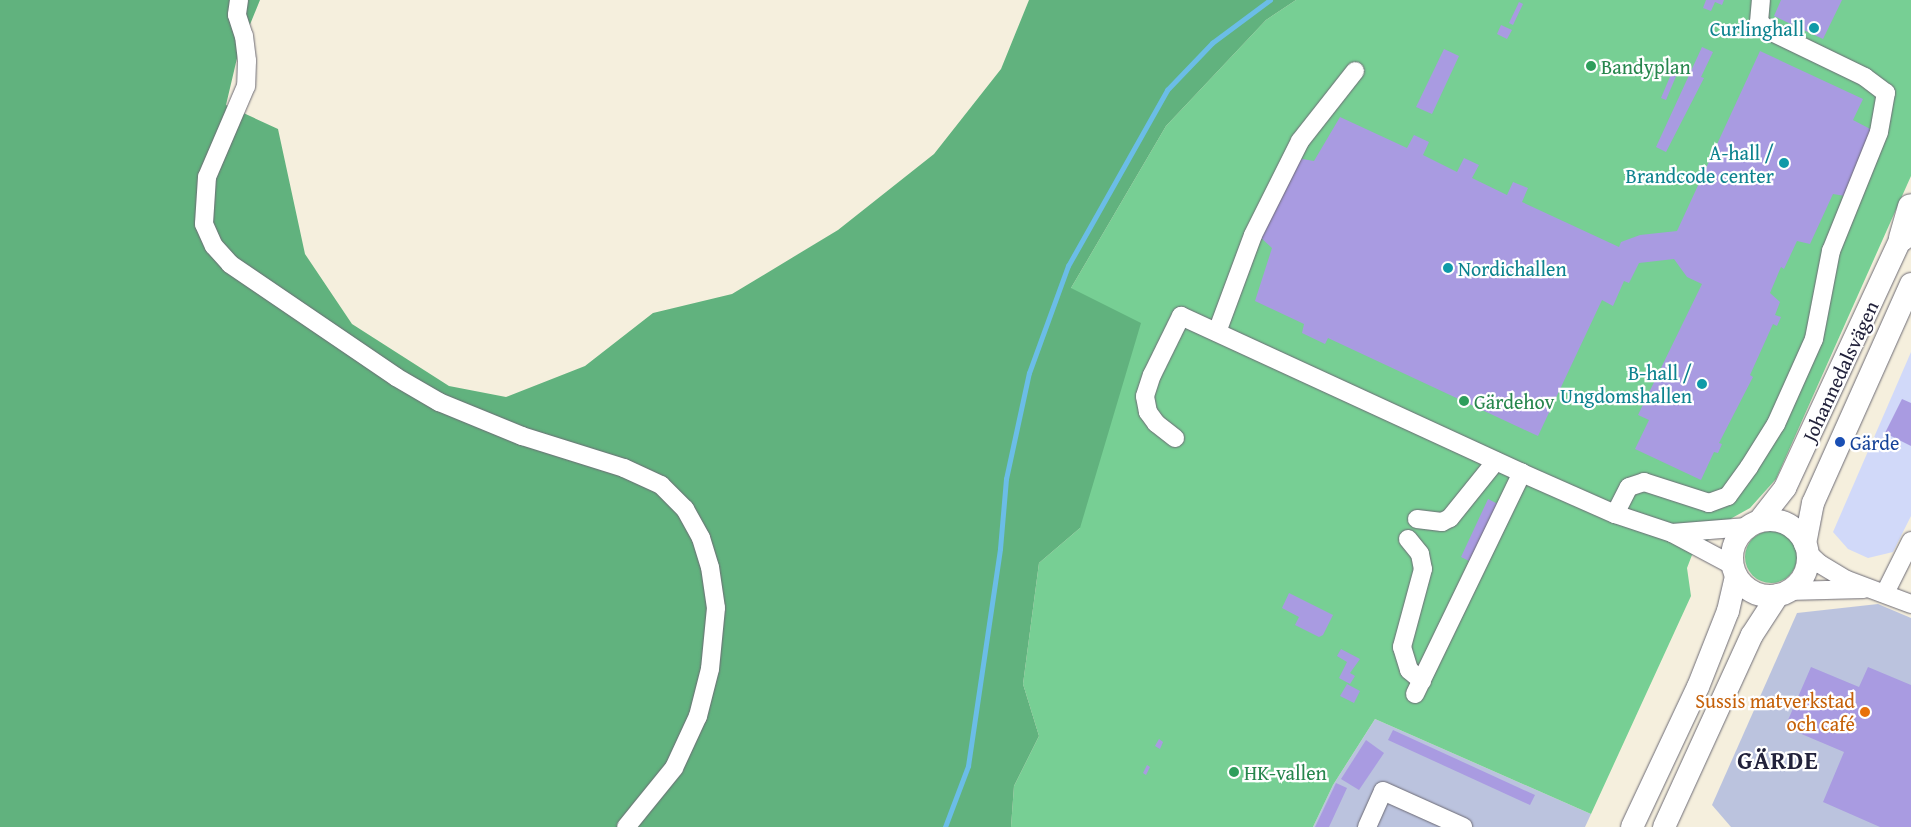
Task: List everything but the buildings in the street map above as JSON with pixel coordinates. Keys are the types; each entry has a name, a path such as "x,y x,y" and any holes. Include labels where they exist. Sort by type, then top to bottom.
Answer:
{"highway":[{"path":"1906,228 1911,207"}],"main road":[{"name":"Johannedalsvägen","path":"1754,523 1785,488 1906,228"},
{"name":"Johannedalsvägen","path":"1806,548 1813,502 1911,284"},
{"path":"1632,827 1698,687 1728,611 1734,571 1734,545 1754,523 1785,522 1798,532 1806,548 1804,574 1783,593 1752,635 1664,827"},
{"path":"1734,571 1757,594 1783,593"}],"street":[{"path":"239,0 237,15 244,36 247,61 246,86 208,177 204,201 204,224 219,252 230,264 294,308 440,402 522,436 586,455 661,485 685,509 701,538 710,567 716,608 710,669 701,707 674,768 626,827"},
{"path":"1615,514 1629,487 1644,482 1709,503 1728,496 1749,467 1776,424 1814,339 1831,251 1879,132 1886,93 1865,78 1770,31 1759,22 1761,0"},
{"path":"1217,332 1253,235 1300,140 1354,71"},
{"path":"1175,438 1156,423 1148,412 1146,396 1152,375 1182,316 1522,473 1615,514 1672,533 1734,571"},
{"path":"1417,519 1442,522 1450,518 1496,461"},
{"path":"1408,539 1420,554 1423,569 1402,647 1409,670 1418,688 1522,473"},
{"path":"1672,533 1754,523"},
{"path":"1877,591 1911,541"},
{"path":"1806,548 1832,572 1911,604"},
{"path":"1783,593 1877,591"},
{"path":"1367,827 1383,792 1463,827"}],"shaded area":[{"path":"1911,352 1911,516 1893,552 1868,558 1848,549 1833,532"},
{"path":"1878,604 1911,618 1911,827 1731,827 1712,805 1797,613"},
{"path":"1375,719 1591,814 1585,827 1313,827 1333,785"}],"green space":[{"path":"0,0 260,0 238,54 226,105 278,129 305,254 352,324 449,386 506,397 585,366 653,313 732,294 838,230 934,154 1001,69 1029,0 1296,0 1266,20 1166,126 1071,288 1141,323 1080,528 1039,563 1023,684 1039,736 1014,786 1011,827 0,827"},
{"name":"Gärdehov","path":"1296,0 1911,0 1911,176 1776,479 1750,508 1732,518 1692,555 1687,568 1691,596 1591,814 1375,719 1333,785 1313,827 1011,827 1014,786 1039,736 1023,684 1039,563 1080,528 1071,288 1166,126 1266,20"},
{"path":"1766,531 1776,531 1790,538 1797,552 1797,562 1790,576 1776,583 1766,583 1756,579 1749,572 1745,562 1745,552 1749,542 1756,535"}],"waterway":[{"path":"945,827 968,766 1000,549 1006,479 1029,373 1068,266 1167,90 1212,43 1270,0"}],"place":[{"name":"Curlinghall","path":"1814,28"},
{"name":"Bandyplan","path":"1591,66"},
{"name":"A-hall / Brandcode center","path":"1784,163"},
{"name":"Nordichallen","path":"1448,268"},
{"name":"B-hall / Ungdomshallen","path":"1702,384"},
{"name":"Gärdehov","path":"1464,401"},
{"name":"Gärde","path":"1840,442"},
{"name":"Sussis matverkstad och café","path":"1865,712"},
{"name":"HK-vallen","path":"1234,772"}],"district":[{"name":"GÄRDE","path":"1778,760"}]}
